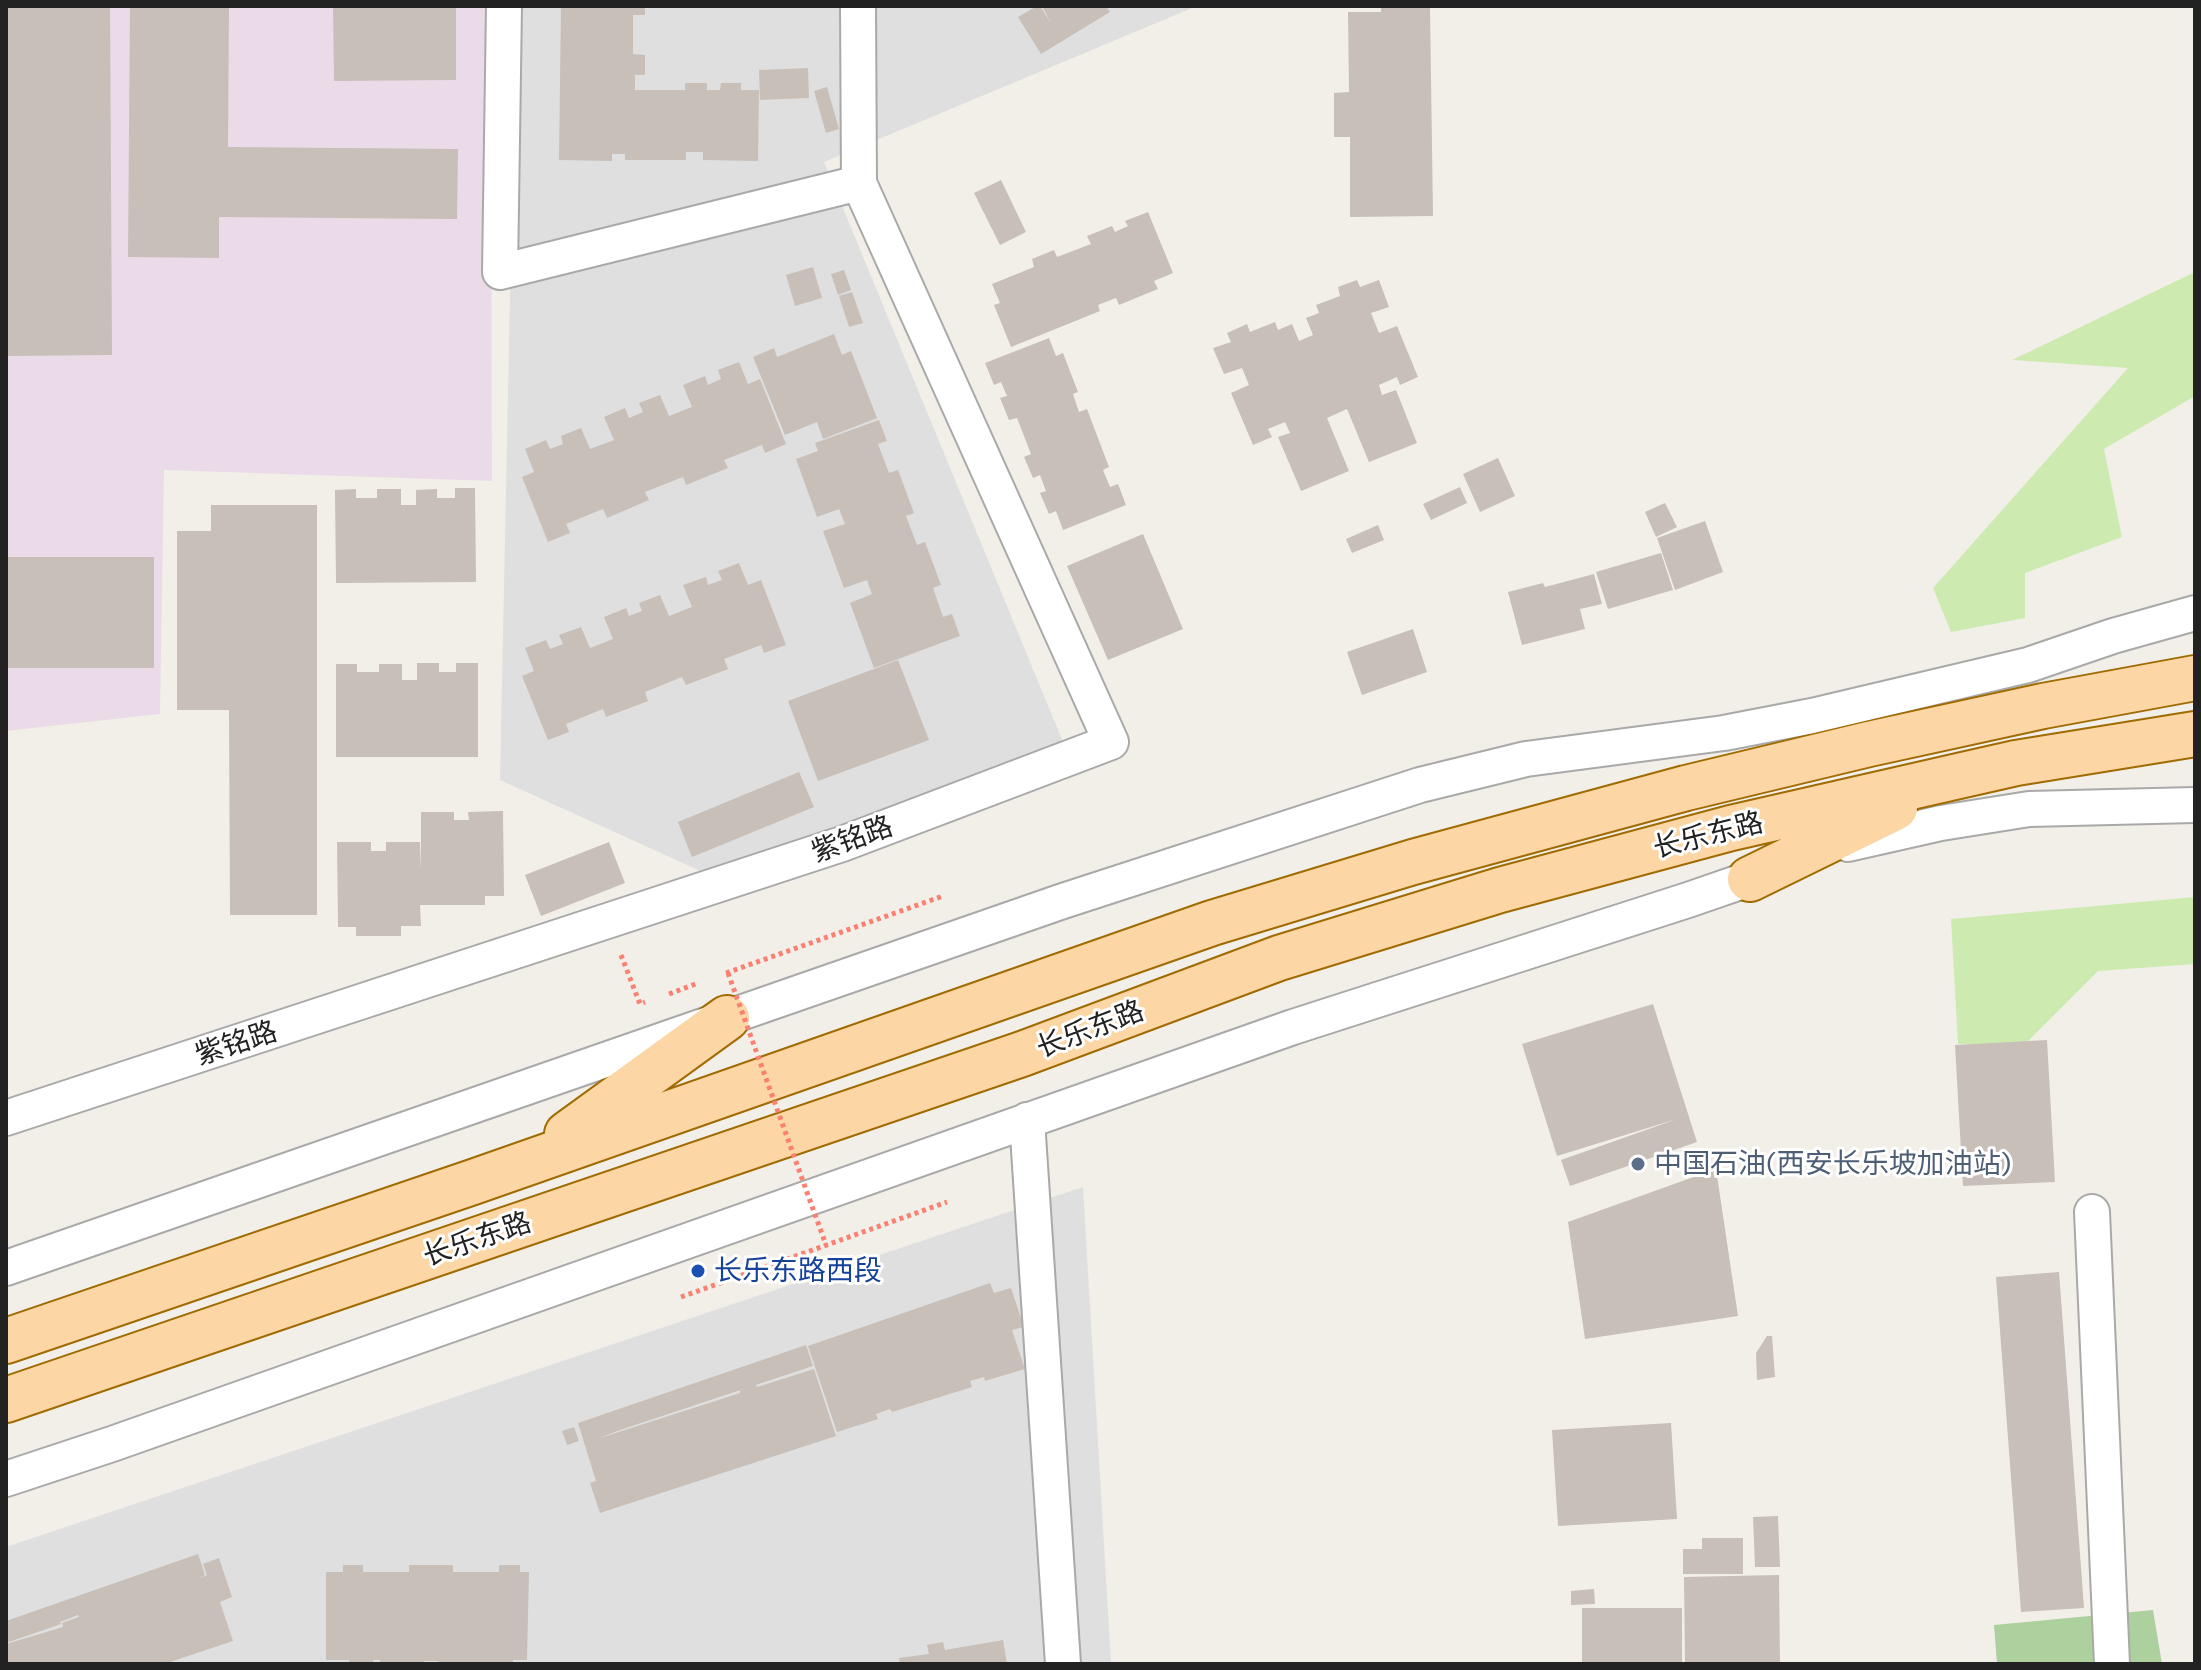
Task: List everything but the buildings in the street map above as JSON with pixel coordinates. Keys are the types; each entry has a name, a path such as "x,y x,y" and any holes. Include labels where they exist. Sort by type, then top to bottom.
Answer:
{"main road":[{"name":"长乐东路","path":"6,1341 1197,928 1413,862 1686,788 1854,747 2043,706 2195,678"},
{"name":"长乐东路","path":"6,1400 1022,1054 1279,958 1500,890 1731,828 2016,763 2195,734"},
{"path":"1750,879 1963,775"},
{"path":"526,1163 720,998"}],"street":[{"path":"504,6 500,272 859,183 858,6"},
{"name":"紫铭路","path":"6,1118 842,844 1111,742 859,183"},
{"path":"6,1268 720,998 1063,901 1420,785 1526,759 1724,733 1826,713 2028,665 2113,636 2195,613"},
{"path":"6,1479 1293,1027 1750,879 1844,845 1941,823 2029,809 2195,805"},
{"path":"1027,1120 1063,1664"},
{"path":"2092,1212 2112,1664"}],"path":[{"path":"728,973 943,896"},
{"path":"608,920 640,1004 649,1001"},
{"path":"720,998 728,973"},
{"path":"728,973 826,1245"},
{"path":"657,998 700,983"},
{"path":"681,1297 947,1202"}],"shaded area":[{"path":"6,6 491,6 492,481 164,470 160,714 6,731"},
{"path":"516,6 1197,6 824,162 1063,742 707,874 500,780"},
{"path":"1083,1187 1111,1664 6,1664 6,1547"}],"green space":[{"path":"2195,272 2195,396 2104,449 2122,537 2025,573 2025,618 1951,632 1933,588 2128,368 2012,360"},
{"path":"2195,897 2195,964 2098,971 2025,1044 1958,1044 1951,919"},
{"path":"2153,1610 2162,1664 1997,1664 1994,1625"}],"place":[{"name":"中国石油(西安长乐坡加油站)","path":"1638,1164"},
{"name":"长乐东路西段","path":"698,1271"}]}
